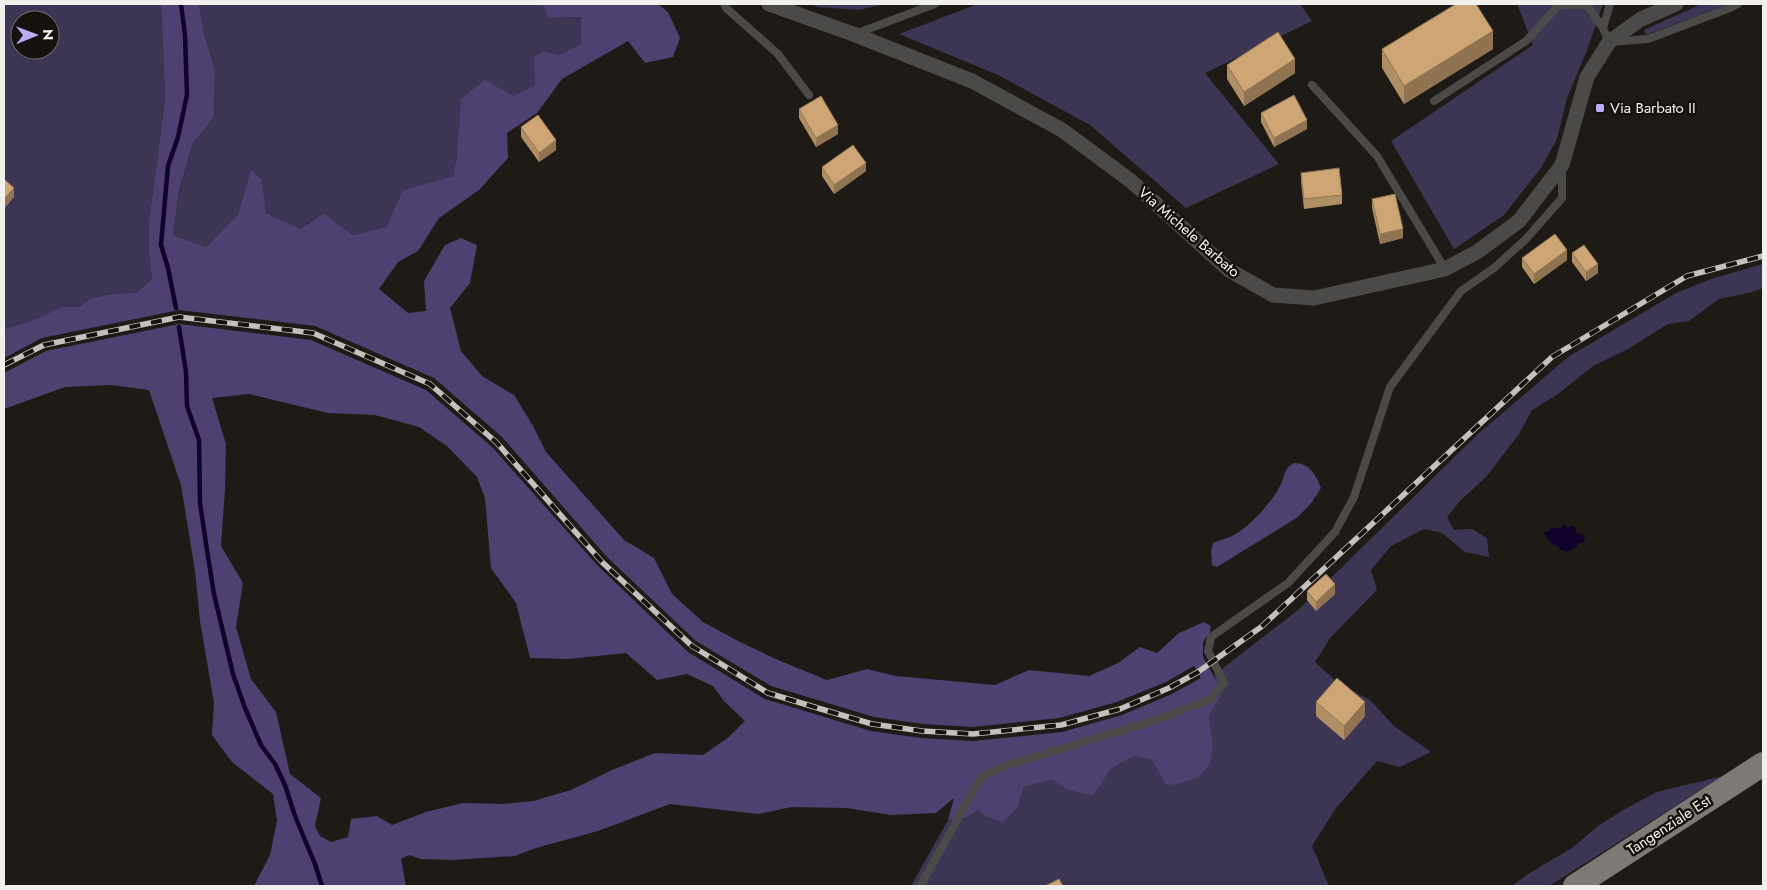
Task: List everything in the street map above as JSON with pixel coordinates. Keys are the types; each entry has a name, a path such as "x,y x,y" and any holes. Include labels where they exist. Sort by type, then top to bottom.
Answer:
{"main road":[{"name":"Tangenziale Est","path":"1575,886 1763,764"}],"street":[{"name":"Via Michele Barbato","path":"769,4 853,34 972,81 1062,130 1131,181 1229,270 1273,295 1314,298 1445,269 1477,252 1519,221 1562,165 1587,77 1609,42"},
{"path":"1609,42 1640,19 1676,4"}],"lane":[{"path":"724,4 726,8 778,54 809,95"},
{"path":"853,34 935,4"},
{"path":"1603,28 1610,4"},
{"path":"1434,100 1526,41 1559,5 1587,5 1603,28 1609,42 1648,39 1738,4"},
{"path":"1312,85 1377,156 1445,269"},
{"path":"920,886 982,776 1008,765 1156,720 1211,699 1224,683 1208,651 1211,637 1288,584 1335,532 1354,497 1390,387 1461,291 1494,268 1526,239 1562,198 1562,165"}],"shaded area":[{"path":"4,4 161,4 165,99 149,221 149,256 152,279 136,294 113,294 91,298 79,307 62,307 31,321 4,329"},
{"path":"161,4 199,4 205,37 215,70 214,117 193,143 179,191 173,235 206,247 238,214 251,169 262,179 266,213 301,229 323,213 353,235 386,227 403,190 453,176 457,155 461,99 485,80 513,96 535,85 534,57 544,51 559,55 581,44 581,17 548,18 542,4 658,4 668,12 680,38 673,57 645,63 628,41 562,79 537,113 507,133 508,158 479,190 439,218 418,251 398,262 379,289 408,313 426,311 424,281 445,245 461,238 477,245 470,283 450,308 461,351 482,376 514,395 546,452 624,540 654,558 672,594 703,622 778,660 827,680 867,669 896,676 995,685 1029,670 1089,676 1118,663 1140,647 1157,653 1179,633 1204,622 1211,626 1210,632 1203,642 1203,657 1217,682 1221,695 1209,717 1213,744 1210,764 1199,777 1178,784 1166,785 1152,760 1134,756 1111,769 1092,796 1066,789 1052,780 1024,787 1018,807 1003,822 985,816 979,810 965,818 948,820 954,798 936,813 891,815 846,808 792,807 758,814 670,804 598,831 536,848 515,856 453,860 421,859 409,855 401,859 406,886 254,886 270,855 277,821 273,794 232,762 212,735 214,703 200,621 195,571 181,485 149,390 111,385 65,387 4,409 4,373 46,351 179,324 311,340 426,390 492,447 598,566 688,652 765,699 871,731 921,738 973,741 1062,732 1122,715 1172,694 1201,678 1194,666 1166,682 1117,702 1059,718 973,727 923,724 874,717 771,686 696,641 607,557 502,437 434,378 315,326 179,310 42,338 4,358 4,329 31,321 62,307 79,307 91,298 113,294 136,293 152,279 149,256 149,221 165,99","holes":["249,394 328,413 375,415 419,427 447,446 477,477 485,498 491,568 516,603 530,658 568,659 626,653 657,680 687,674 713,686 724,701 745,721 729,737 703,755 655,753 612,770 571,790 533,801 503,804 463,803 426,812 392,825 377,816 351,819 348,837 331,842 320,836 315,826 321,798 290,774 276,712 251,679 236,627 243,583 221,546 226,444 212,398"]},
{"path":"199,4 542,4 548,18 581,17 581,44 559,55 544,51 535,85 513,96 457,155 453,176 403,190 386,227 353,235 322,213 301,229 266,213 262,179 251,169 238,214 206,247 173,235 179,192 193,143 214,117 215,70 205,37"},
{"path":"810,4 884,4 859,10 818,7"},
{"path":"978,4 1300,4 1312,21 1205,73 1279,164 1186,208 1090,125 998,75 899,34"},
{"path":"1517,4 1603,4 1586,53 1567,98 1557,139 1541,168 1504,215 1454,249 1391,141 1533,45"},
{"path":"1701,4 1729,4 1646,35 1644,30"},
{"path":"1763,264 1763,288 1719,299 1689,321 1668,324 1628,349 1593,366 1558,394 1532,410 1519,434 1486,477 1461,500 1447,517 1454,530 1472,529 1487,538 1489,557 1465,552 1442,533 1424,529 1391,546 1371,570 1377,590 1331,637 1315,662 1339,684 1370,700 1394,726 1431,752 1400,767 1377,761 1336,808 1312,846 1329,886 911,886 948,820 965,818 979,810 1018,807 1024,787 1052,780 1066,789 1103,779 1111,769 1134,756 1152,760 1213,744 1209,717 1221,695 1214,675 1298,610 1478,434 1568,357 1676,293 1711,279"},
{"path":"1294,463 1308,467 1319,483 1321,488 1312,502 1298,517 1217,567 1212,565 1211,551 1213,543 1230,537 1245,528 1267,505 1280,486 1286,470"},
{"path":"1564,524 1567,527 1574,526 1577,533 1585,536 1584,542 1579,543 1575,548 1567,552 1552,544 1543,533 1551,528 1561,528"},
{"path":"1723,776 1549,886 1512,886 1528,874 1572,848 1598,826 1657,792"}],"building":[{"path":"1456,4 1476,4 1493,31 1404,86 1382,49"},
{"path":"1278,32 1295,59 1244,92 1227,65"},
{"path":"1294,95 1307,120 1274,138 1261,113"},
{"path":"821,96 838,125 816,138 799,109"},
{"path":"538,115 556,140 539,153 521,127"},
{"path":"853,145 866,163 834,185 822,167"},
{"path":"1339,168 1342,195 1304,199 1301,173"},
{"path":"4,179 14,188 4,199"},
{"path":"1395,194 1403,229 1380,234 1372,199"},
{"path":"1555,234 1567,250 1534,274 1522,258"},
{"path":"1584,245 1598,264 1586,272 1572,253"},
{"path":"1326,574 1335,584 1316,602 1307,591"},
{"path":"1337,678 1365,702 1344,726 1316,702"},
{"path":"1059,879 1063,886 1045,886"}],"waterway":[{"path":"176,308 161,245 168,166 178,137 187,95 185,35 181,4"},
{"path":"179,327 186,372 187,406 199,440 200,503 207,550 214,594 233,674 261,745 275,764 285,785 322,886"}],"railway":[{"path":"4,365 44,345 179,317 313,333 430,384 497,443 602,562 692,646 768,693 872,724 922,731 973,734 1061,725 1120,709 1169,688 1198,672 1261,627 1552,357 1687,276 1763,256"}],"place":[{"name":"Via Barbato II","path":"1600,108"}]}
